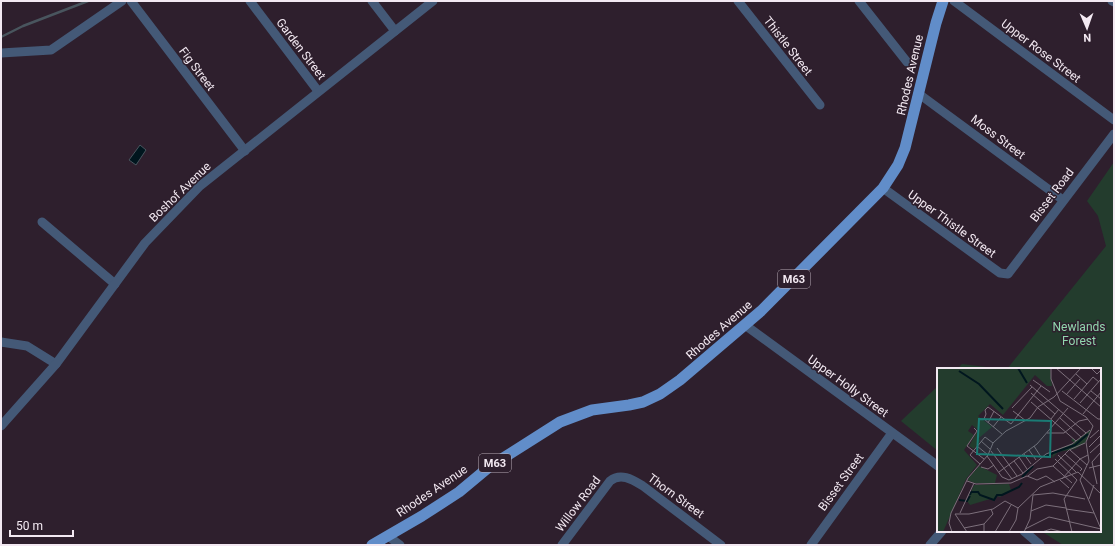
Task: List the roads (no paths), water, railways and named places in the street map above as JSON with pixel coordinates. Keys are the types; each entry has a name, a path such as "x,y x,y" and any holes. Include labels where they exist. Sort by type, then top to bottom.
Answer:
{"main road":[{"name":"Rhodes Avenue","path":"372,545 422,516 459,492 489,466 560,422 592,410 629,405 660,394 701,364 792,281 883,188 898,165 905,148 936,23 943,1"}],"street":[{"path":"1,53 51,50 122,1"},
{"name":"Fig Street","path":"131,1 245,151"},
{"name":"Garden Street","path":"250,1 318,91"},
{"path":"372,1 395,31"},
{"name":"Boshof Avenue","path":"1,426 56,364 145,243 200,186 433,1"},
{"name":"Thistle Street","path":"738,1 820,105"},
{"path":"859,1 907,62"},
{"name":"Upper Rose Street","path":"954,1 1114,120"},
{"name":"Moss Street","path":"919,94 1063,200"},
{"name":"Bisset Road","path":"1010,272 1114,134"},
{"name":"Upper Thistle Street","path":"883,188 1000,273 1010,272"},
{"path":"42,222 115,284"},
{"name":"Upper Holly Street","path":"745,325 937,465"},
{"path":"1,342 27,346 56,364"},
{"name":"Bisset Street","path":"811,545 892,433"},
{"name":"Thorn Street","path":"613,478 625,477 632,479 721,545"},
{"name":"Willow Road","path":"564,545 613,478"},
{"path":"930,545 941,532"},
{"path":"1025,532 1040,545"},
{"path":"388,536 400,545"}],"water":[{"path":"140,145 146,150 136,165 129,160"}],"waterway":[{"path":"1,37 23,26 88,1"}],"park label":[{"name":"Newlands Forest","path":"1079,334"}]}
